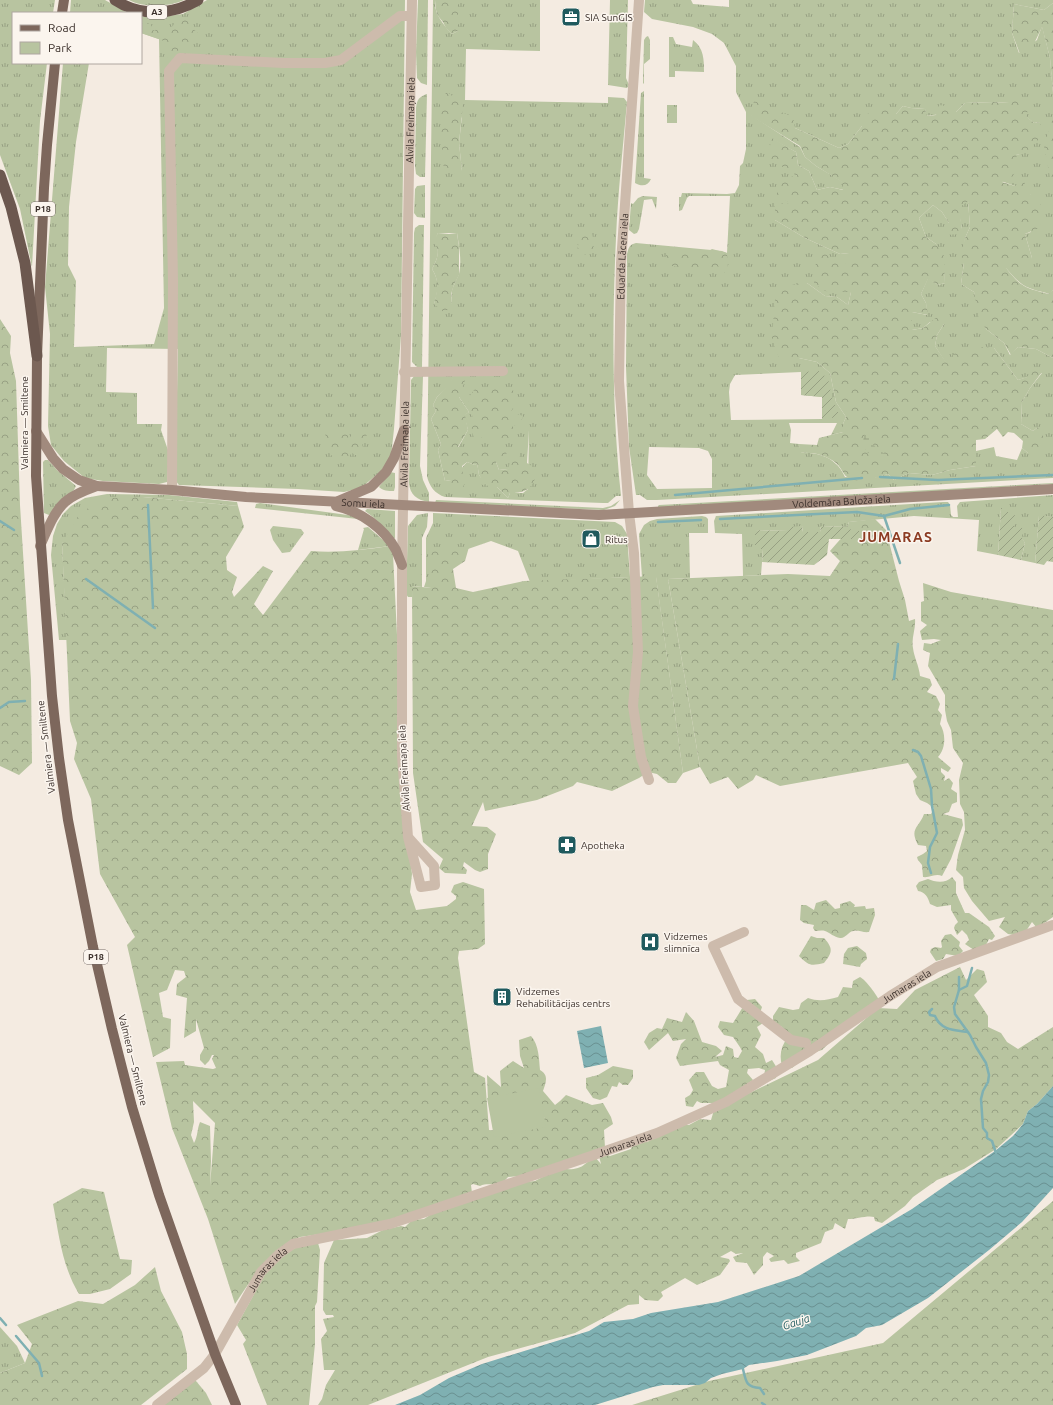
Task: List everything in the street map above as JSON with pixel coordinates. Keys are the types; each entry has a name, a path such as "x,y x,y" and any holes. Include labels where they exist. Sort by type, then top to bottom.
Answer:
{"highway":[{"name":"A3","path":"115,0 130,8 141,11 163,12 182,8 198,0"},
{"path":"0,175 11,207 25,262 37,356"}],"main road":[{"path":"62,12 64,0"},
{"name":"Valmiera — Smiltene","path":"55,64 47,145 37,356 36,476 52,696 59,758 68,820 93,947 132,1108 159,1195 214,1354 236,1405"},
{"path":"336,502 371,487 386,472 394,458 404,430"},
{"path":"36,431 53,458 63,470 79,480 97,486"},
{"path":"40,546 50,524 65,501 78,493 97,486"},
{"name":"Somu iela","path":"97,486 336,502 599,515 629,513"},
{"name":"Voldemāra Baloža iela","path":"629,513 1053,489"},
{"path":"306,500 345,508 361,515 386,536 396,550 402,565"}],"street":[{"name":"Alvila Freimaņa iela","path":"408,837 434,866 435,885 421,887 408,837 402,756 404,372 412,0"},
{"name":"Eduarda Lācera iela","path":"639,0 639,27 621,263 619,381 622,436 634,553 638,652 633,706 641,757 649,780"},
{"path":"172,490 173,281 169,71 180,58 283,63 325,63 341,60 400,16 411,16"},
{"path":"404,372 503,371"},
{"name":"Jumaras iela","path":"157,1405 204,1368 214,1354 261,1272 279,1254 293,1244 390,1224 591,1156 656,1132 726,1102 810,1051 890,996 937,967 1053,925"},
{"path":"744,932 713,946 738,999 791,1040 806,1042"}],"green space":[{"path":"0,0 55,0 53,12 12,12 12,64 47,64 40,121 32,267 20,209 0,155"},
{"path":"71,0 105,0 126,12 70,12"},
{"path":"129,0 184,0 156,6 135,3"},
{"path":"207,0 405,0 401,335 394,429 391,457 381,471 361,488 344,492 179,485 175,480 178,349 107,348 106,392 137,393 137,424 162,424 161,430 169,453 167,482 159,484 103,481 85,478 64,461 51,445 48,426 50,334 45,287 63,64 89,64 76,142 69,207 68,265 76,281 74,347 154,344 164,308 159,39 142,33 142,16 153,18 183,14"},
{"path":"418,0 428,0 427,85 421,83 417,78 416,52"},
{"path":"433,0 436,0 438,16 452,34 458,31 458,0 540,0 540,51 466,49 465,100 608,103 608,97 624,98 627,102 618,204 614,302 614,399 621,496 616,496 608,503 445,497 438,494 433,489 427,476","holes":["462,116 459,143 462,171 443,165 443,161","438,233 457,233 460,264 459,274 452,291 452,304 434,304 438,286 435,273 432,269 438,255 435,240","455,375 459,397 469,412 464,415 468,430 458,448 496,462 499,470 508,469 527,463 529,430 528,489 523,493 510,493 508,498 497,487 486,484 479,475 477,462 475,465 467,462 451,480 445,481 438,450 441,444 431,419 436,411 433,405 437,397 448,387"]},
{"path":"436,0 458,0 458,31 452,34 446,28 438,16 436,10"},
{"path":"610,0 628,0 626,78 629,85 627,88 608,85"},
{"path":"645,0 691,0 693,4 729,7 729,0 1053,0 1053,3 1044,10 1014,4 1012,33 1019,53 1037,40 1042,26 1050,58 1053,93 1053,290 1050,294 1024,286 1005,267 1032,258 1025,234 1031,232 1031,195 1015,186 1001,181 1016,155 1022,153 1030,147 1035,138 1040,122 1034,123 1009,103 965,103 956,112 926,116 925,109 903,106 896,114 862,126 848,144 839,148 795,128 751,115 800,147 805,157 816,166 843,182 844,190 830,187 817,190 809,171 798,165 796,152 772,139 797,176 793,204 775,220 805,238 840,254 849,253 851,292 848,305 837,297 825,296 807,283 779,357 799,358 817,362 830,373 836,402 846,417 843,424 843,432 831,435 837,423 789,423 791,430 790,443 799,444 801,453 810,453 828,458 839,467 845,477 873,478 888,474 894,480 909,473 932,475 950,470 976,466 976,451 994,447 996,456 1017,460 1022,448 1028,453 1038,427 1033,431 1021,424 1022,402 1030,388 1042,373 1018,380 994,348 946,363 935,346 937,335 944,324 930,322 923,328 912,330 912,312 927,315 926,303 921,294 928,278 938,285 945,283 944,271 936,244 926,237 919,218 933,205 942,212 949,223 962,229 958,208 968,200 970,227 965,238 961,284 974,292 986,329 1004,343 1010,355 1018,347 1036,349 1053,358 1053,478 657,500 647,500 640,495 636,495 629,447 626,367 628,250 636,243 722,251 727,253 730,196 689,196 682,210 679,211 679,197 681,197 682,193 735,193 739,185 740,166 743,163 746,149 746,112 736,92 736,66 724,43 712,34 693,27 652,19 644,12","holes":["801,372 801,395 822,397 822,419 731,420 729,392 730,384 735,375","649,447 699,448 708,451 712,459 712,488 657,489 647,475"]},
{"path":"1053,3 1053,93 1050,58 1042,27 1031,50 1020,54 1012,33 1014,4 1044,10"},
{"path":"187,19 190,26 200,35 198,42 186,47 176,33 170,38 179,45 178,52 172,58 167,57 164,41 142,33 142,24 150,23 154,31 163,24 170,29 177,21"},
{"path":"648,36 650,40 650,59 644,64 643,84 644,40"},
{"path":"669,37 673,37 676,44 692,47 693,40 697,43 703,54 704,72 675,71 675,77 669,77"},
{"path":"644,91 644,178 651,179 648,183 640,185 635,183 641,93"},
{"path":"447,92 463,104 459,143 462,171 451,174 443,165 440,107 440,99"},
{"path":"427,94 425,177 420,177 416,174 415,166 416,108 419,99"},
{"path":"1017,97 1029,107 1026,116 1034,123 1040,122 1040,138 1025,153 1016,155 1019,165 1011,179 1002,182 1015,186 1023,180 1031,195 1040,196 1041,227 1025,234 1032,258 1027,270 1017,272 1006,268 1016,280 1024,286 1049,294 1053,290 1053,358 1036,349 1018,347 1011,355 1004,343 986,329 979,319 974,292 961,284 964,263 961,256 965,238 970,227 968,201 959,208 962,229 960,234 944,235 949,223 942,212 933,205 919,218 926,237 936,244 944,256 945,283 938,285 928,279 921,294 926,303 928,315 912,312 912,330 923,328 943,312 944,324 937,335 935,346 946,362 956,352 980,347 994,348 1018,380 1027,377 1033,368 1042,372 1022,402 1021,424 1033,431 1038,427 1048,445 1040,455 1028,453 1022,448 1023,441 1014,433 1008,432 1003,437 997,429 985,439 976,440 976,466 950,470 932,475 909,473 894,480 888,474 867,480 850,479 836,463 828,458 810,453 800,453 799,444 817,445 819,438 843,432 843,424 846,417 836,402 830,373 817,362 799,358 779,358 772,338 776,287 807,283 825,296 837,297 848,305 851,292 824,291 814,283 814,278 816,262 824,253 834,260 849,264 849,253 840,254 805,238 775,220 775,203 792,204 777,195 777,183 788,177 797,176 767,157 772,138 796,152 798,165 809,171 817,190 830,187 843,190 842,182 816,166 805,157 800,146 751,116 754,101 793,117 795,128 839,148 848,144 862,126 861,118 869,113 891,109 896,114 903,106 925,109 927,116 936,115 939,105 953,107 956,112 965,103 1009,103"},
{"path":"667,105 677,105 677,123 667,123"},
{"path":"1053,118 1053,182 1050,177 1044,146"},
{"path":"425,185 425,218 417,217 414,213 415,189 417,186"},
{"path":"643,196 657,197 656,209 652,199 644,200 639,229 637,233 634,234 629,230 631,203 633,204 638,198"},
{"path":"419,225 424,225 422,368 418,368 412,362 414,233 415,228"},
{"path":"438,233 457,233 459,247 459,275 451,294 452,304 445,313 434,304 437,282 435,273 432,269 438,255 434,240"},
{"path":"580,234 592,234 594,242 593,252 586,255 577,252"},
{"path":"669,249 707,252 712,249 727,253 728,269 724,273 717,266 714,272 672,266 667,261 666,254"},
{"path":"0,319 11,336 10,353 16,381 20,505 31,680 32,763 19,775 0,766"},
{"path":"821,371 829,382 831,394 840,417 822,419 822,397 801,395 801,372"},
{"path":"455,374 466,378 459,397 469,412 465,415 468,430 458,447 505,448 507,451 505,459 503,461 497,460 496,462 499,470 508,469 511,455 515,451 519,453 521,463 527,463 532,466 535,479 528,489 522,492 510,493 508,498 497,487 491,490 486,484 480,484 481,478 477,463 475,465 467,462 462,466 464,485 459,493 450,494 451,480 445,481 438,450 441,444 431,419 436,411 433,405 437,397 447,387"},
{"path":"415,375 423,376 420,466 423,480 429,493 429,502 421,500 415,496 411,491 409,483 411,380"},
{"path":"478,385 486,390 496,387 502,388 506,391 513,390 514,394 511,395 515,405 511,412 523,416 520,423 513,426 516,441 512,444 504,441 491,444 489,433 486,429 483,432 480,443 476,442 471,430 474,423 468,398"},
{"path":"330,430 348,431 349,437 341,442 350,440 352,430 368,433 362,443 363,448 361,455 355,455 351,452 350,456 332,456 324,447 325,438"},
{"path":"865,433 869,433 873,444 886,455 884,457 868,453 864,443"},
{"path":"48,460 57,470 76,486 74,490 49,515 44,513 43,462"},
{"path":"390,472 395,473 394,491 384,490 379,487"},
{"path":"1053,484 658,508 659,505"},
{"path":"107,494 169,495 237,502 238,506 143,497 62,543 67,640 59,640 51,555 53,536 57,524 63,514 71,506 85,498"},
{"path":"1053,495 1053,517 1039,516 1035,563 1021,560 1025,543 1014,527 1008,512 1001,508 998,555 977,551 979,520 914,516 849,522 847,527 821,526 820,532 803,532 802,526 788,531 755,530 763,549 761,575 743,576 742,534 715,533 714,521 716,516 948,502 950,505 951,515 953,517 958,517 957,506 960,502"},
{"path":"143,497 238,506 244,527 226,557 227,570 237,577 232,592 234,597 263,566 273,571 254,604 263,615 311,551 350,551 390,546 393,554 407,837 412,874 410,892 416,910 447,906 456,899 456,896 451,892 454,885 463,882 484,889 485,944 478,949 459,951 458,958 474,1072 485,1078 489,1130 518,1132 527,1121 545,1118 488,1102 487,1075 501,1087 500,1071 513,1061 524,1068 520,1056 519,1040 531,1036 536,1044 540,1070 546,1076 543,1091 555,1105 566,1095 592,1105 603,1103 611,1117 613,1124 604,1130 605,1148 532,1175 508,1177 501,1183 497,1184 480,1186 473,1184 471,1185 472,1193 388,1224 300,1237 280,1249 263,1265 235,1304 208,1219 172,1128 156,1062 184,1061 185,1065 213,1069 216,1068 212,1059 214,1055 212,1055 205,1065 200,1060 200,1055 204,1048 196,1019 196,1031 184,1038 187,998 176,995 177,984 186,977 184,971 175,970 167,990 159,993 163,1017 171,1019 170,1048 153,1057 127,945 135,937 100,874 91,799 74,759 77,743 70,721 62,543 80,513 106,498","holes":["193,1101 215,1123 210,1186 210,1126 200,1122 194,1143 191,1135 194,1122"]},
{"path":"436,500 603,508 611,506 620,500 615,506 604,510 435,503"},
{"path":"260,503 355,516 358,519 255,508 256,504"},
{"path":"1001,508 1008,508 1008,512 1015,512 1014,527 1023,528 1022,538 1025,543 1021,560 998,555"},
{"path":"367,509 395,511 395,538 393,539 373,517 365,511"},
{"path":"428,513 427,527 422,538 422,587 412,586 412,597 408,597 406,594 408,526 417,515"},
{"path":"433,513 615,522 622,526 627,534 630,577 530,582 518,551 491,541 468,549 431,588 424,587 426,581 426,538 433,523"},
{"path":"1039,515 1053,517 1053,562 1047,561 1044,565 1035,563"},
{"path":"702,516 708,519 708,533 689,533 690,578 668,579 700,767 683,773 656,577 642,577 639,534 644,525 657,519"},
{"path":"875,519 886,530 905,600 909,621 915,619 913,644 920,676 930,679 932,685 927,692 936,696 940,704 938,710 942,715 940,724 944,736 944,745 941,754 938,757 951,768 948,772 941,768 941,772 945,776 944,781 949,778 953,783 951,789 957,793 957,802 952,804 949,812 943,814 962,819 963,825 951,859 942,876 937,875 923,877 922,865 917,857 927,851 926,846 918,845 914,835 916,828 924,814 931,814 934,808 920,800 916,794 913,781 917,777 908,763 780,786 756,775 753,780 738,789 728,777 710,784 700,767 668,579 788,574 830,576 840,561 830,551 844,535 849,522"},
{"path":"273,526 301,529 304,533 290,552 282,553 273,540 270,530"},
{"path":"802,526 803,532 820,532 821,526 850,527 851,531 869,531 869,539 829,539 827,555 814,565 762,562 763,549 755,549 755,530 788,531 789,527"},
{"path":"368,527 390,546 358,550 363,528"},
{"path":"469,547 465,561 453,569 456,588 473,592 524,581 656,576 683,773 676,783 668,783 657,774 648,772 612,791 577,782 573,786 537,800 485,811 483,802 472,826 487,827 496,834 488,854 488,869 480,872 464,862 463,866 467,870 466,874 445,873 439,868 443,859 423,842 413,773 412,586 431,588 428,552"},
{"path":"923,583 951,592 1053,610 1053,917 1037,928 1032,922 1026,931 1014,935 1008,934 999,927 1005,917 989,921 972,901 964,888 963,877 956,870 958,855 965,830 964,812 960,804 959,780 963,763 953,748 951,730 947,721 945,710 945,695 928,666 930,653 923,650 924,643 931,644 941,640 922,640 920,631 927,625 921,621 921,602 924,601"},
{"path":"952,877 956,882 956,893 965,913 969,913 989,927 995,936 992,940 989,939 985,947 974,950 965,944 969,940 967,935 962,930 957,935 954,928 958,922 951,910 951,905 937,907 930,904 926,895 923,892 918,891 916,886 919,882 928,879 943,882"},
{"path":"826,900 835,909 840,908 840,904 850,901 855,905 854,907 865,906 866,909 874,908 875,915 869,932 855,931 840,938 825,931 815,931 813,928 814,925 804,923 800,920 801,905 806,905 814,910 816,903"},
{"path":"951,934 960,942 959,946 963,951 958,956 946,954 943,959 936,961 930,952 931,949 935,947 941,948 941,941 945,935"},
{"path":"811,936 824,938 831,948 830,954 824,963 816,965 810,964 805,962 799,956"},
{"path":"857,946 866,953 867,959 861,964 860,967 843,964 844,954 848,948"},
{"path":"960,967 966,980 977,969 984,971 987,982 974,995 988,1016 988,1027 1001,1033 1007,1042 1018,1049 1053,1027 1053,1086 1037,1104 1028,1111 1023,1124 996,1149 964,1169 937,1180 913,1197 905,1206 882,1223 875,1221 874,1217 869,1216 848,1219 845,1229 835,1223 833,1229 825,1232 821,1243 796,1253 796,1257 800,1261 788,1264 784,1260 771,1262 769,1259 774,1256 767,1252 763,1257 763,1265 754,1275 747,1263 736,1262 733,1257 743,1253 736,1254 731,1251 720,1257 729,1259 730,1261 720,1275 697,1285 685,1278 661,1292 663,1296 658,1301 645,1300 639,1295 639,1304 628,1305 575,1333 488,1357 368,1405 318,1405 322,1399 326,1385 335,1370 324,1370 321,1339 327,1331 323,1319 334,1317 333,1315 326,1315 323,1310 324,1263 334,1240 367,1238 383,1230 401,1226 405,1227 412,1220 424,1219 433,1213 516,1183 535,1181 560,1168 569,1169 580,1167 595,1157 601,1164 599,1156 606,1154 610,1156 631,1149 633,1143 640,1140 648,1142 650,1138 682,1125 689,1125 700,1119 711,1120 714,1110 818,1060 878,1008 897,1009 915,990"},
{"path":"860,977 871,988 880,1002 833,1039 822,1050 812,1053 804,1049 800,1061 792,1068 782,1066 781,1051 788,1037 782,1027 773,1023 773,1016 779,1007 793,1010 799,1009 801,1003 808,998 823,1000 838,997 843,987 852,988 853,981"},
{"path":"755,999 762,1007 760,1013 763,1023 757,1027 761,1035 755,1047 763,1054 766,1063 772,1060 777,1068 776,1078 769,1081 764,1076 765,1070 759,1068 748,1069 747,1073 753,1080 719,1103 701,1103 697,1101 693,1107 686,1106 685,1098 690,1095 693,1090 689,1080 696,1072 704,1072 712,1086 718,1089 726,1087 729,1070 720,1065 718,1061 680,1066 676,1058 681,1044 686,1039 673,1041 668,1033 649,1050 644,1042 649,1033 657,1028 662,1029 667,1018 682,1022 686,1012 694,1021 702,1042 716,1046 722,1051 715,1057 723,1055 726,1046 733,1049 734,1057 738,1058 742,1051 740,1047 733,1037 724,1035 718,1027 720,1021 733,1023 747,1000"},
{"path":"613,1066 633,1070 633,1078 628,1085 623,1085 619,1082 617,1087 612,1086 607,1097 600,1100 593,1098 586,1088 586,1078 598,1075"},
{"path":"539,1088 546,1127 494,1137 487,1098"},
{"path":"82,1188 104,1192 120,1259 132,1260 131,1274 110,1289 90,1294 79,1294 73,1283 62,1250 53,1204"},
{"path":"1053,1201 1053,1405 632,1405 709,1381 883,1343"},
{"path":"318,1243 320,1250 317,1302 315,1306 315,1344 309,1405 267,1405 243,1344 246,1340 237,1325 269,1267 289,1251 304,1244"},
{"path":"155,1267 161,1291 182,1332 187,1354 187,1369 141,1405 0,1405 0,1373 25,1363 32,1344 17,1325 78,1301 103,1304 135,1285"},
{"path":"0,1327 17,1346 25,1363 0,1373"},
{"path":"191,1375 206,1393 212,1405 153,1405"}],"water":[{"path":"601,1026 608,1063 584,1068 577,1031"},
{"name":"Gauja","path":"1053,1086 1053,1188 1022,1222 989,1250 928,1298 882,1325 866,1328 856,1336 807,1355 749,1365 743,1369 711,1378 705,1383 699,1385 663,1385 595,1405 395,1405 420,1395 449,1378 482,1364 589,1331 604,1322 633,1319 651,1313 718,1302 799,1276 912,1209 995,1151 1013,1136 1023,1124 1028,1111 1037,1104"}],"waterway":[{"path":"880,477 938,480 1053,475"},
{"path":"675,495 862,478"},
{"path":"148,505 153,608"},
{"path":"720,519 857,512 884,516 910,509 949,505"},
{"path":"884,516 900,563"},
{"path":"658,522 701,520"},
{"path":"0,521 14,530"},
{"path":"86,579 155,628"},
{"path":"894,679 898,644"},
{"path":"0,708 9,702 25,701"},
{"path":"913,750 918,752 921,756 931,789 932,806 937,833 930,847 928,863 931,873"},
{"path":"959,990 967,986 972,968"},
{"path":"959,977 959,990 954,1007 955,1014 970,1035 986,1063 989,1075 988,1082 981,1099 983,1128 987,1133 987,1138 992,1141 996,1153"},
{"path":"932,1009 929,1012 930,1015 935,1016 941,1025 949,1029 968,1032"},
{"path":"0,1318 6,1325"},
{"path":"16,1336 39,1363 42,1376"},
{"path":"743,1369 747,1383 760,1388 764,1394"}],"place":[{"name":"SIA SunGIS","path":"571,17"},
{"name":"Ritus","path":"591,539"},
{"name":"Apotheka","path":"567,845"},
{"name":"Vidzemes slimnīca","path":"650,942"},
{"name":"Vidzemes Rehabilitācijas centrs","path":"502,997"}],"district":[{"name":"JUMARAS","path":"896,537"}]}
